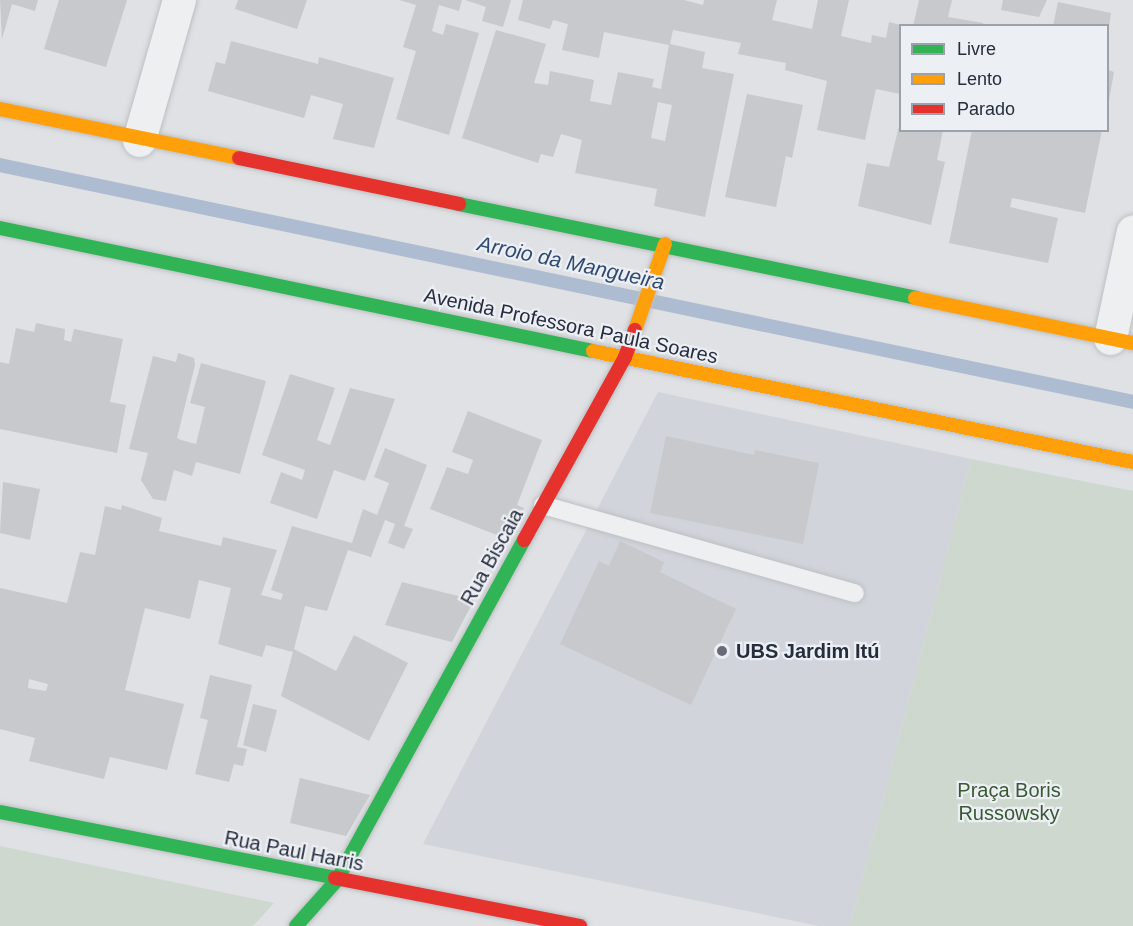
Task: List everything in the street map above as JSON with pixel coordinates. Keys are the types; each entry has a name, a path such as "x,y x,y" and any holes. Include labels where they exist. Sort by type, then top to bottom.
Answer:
{"street":[{"path":"139,140 178,0"},
{"path":"0,109 139,140 665,244 1122,341 1133,231"},
{"name":"Avenida Professora Paula Soares","path":"0,228 1133,462"},
{"name":"Rua Biscaia","path":"296,926 337,880 625,357 640,324 665,244"},
{"name":"Rua Paul Harris","path":"0,812 580,926"}],"lane":[{"path":"543,505 855,592"}],"shaded area":[{"name":"UBS Jardim Itú","path":"658,392 971,459 850,926 819,926 423,844"}],"green space":[{"name":"Praça Boris Russowsky","path":"971,459 1133,491 1133,926 850,926"},
{"path":"0,846 274,903 253,926 0,926"}],"building":[{"path":"0,0 38,0 35,11 12,4 2,39"},
{"path":"59,0 127,0 106,67 44,49"},
{"path":"238,0 307,0 297,29 235,9"},
{"path":"399,0 462,0 459,11 439,5 432,31 443,35 446,24 479,33 449,135 396,119 416,51 403,47 416,5"},
{"path":"465,0 511,0 503,27 482,21 486,7"},
{"path":"523,0 684,0 703,5 704,0 777,0 772,20 812,29 818,0 849,0 841,36 871,43 872,35 886,38 889,22 899,25 899,94 876,89 865,140 817,130 827,81 785,70 786,63 738,54 741,43 673,30 670,44 705,52 702,68 734,74 705,217 654,206 657,189 575,173 582,140 561,134 553,157 541,154 538,163 462,138 496,30 546,44 534,83 548,85 550,71 594,80 590,101 611,105 618,72 654,79 652,87 661,89 669,45 604,32 599,58 562,50 568,24 553,20 550,29 518,20","holes":["658,102 672,105 665,141 651,138"]},
{"path":"919,0 952,0 948,17 983,23 983,24 913,24"},
{"path":"1003,0 1047,0 1039,17 1001,10"},
{"path":"1058,2 1111,13 1109,26 1109,24 1053,24"},
{"path":"231,41 318,64 319,57 394,78 374,148 333,139 343,104 311,95 304,118 208,91 216,62 225,64"},
{"path":"1109,70 1114,72 1109,100"},
{"path":"747,94 803,105 792,158 786,156 776,207 725,197"},
{"path":"899,126 899,132 943,132 937,160 945,162 931,225 858,206 867,163 889,167"},
{"path":"972,132 1102,132 1085,213 1012,198 1010,207 1058,218 1048,263 949,243"},
{"path":"36,323 65,329 64,340 71,342 74,329 123,339 110,402 126,405 117,453 0,429 0,362 9,364 16,328 34,332"},
{"path":"178,353 194,358 195,365 177,438 181,440 196,444 205,407 190,403 201,363 266,381 240,474 196,462 192,476 174,470 166,501 153,499 141,480 148,453 129,449 153,356 176,362"},
{"path":"290,374 335,388 317,440 330,445 350,388 395,399 365,481 334,470 317,519 270,503 281,472 302,480 305,470 262,455"},
{"path":"468,411 542,440 517,505 524,508 507,539 430,509 447,467 468,474 473,460 452,452"},
{"path":"666,436 754,455 755,450 819,463 803,544 650,513"},
{"path":"385,448 427,465 404,526 413,529 404,549 388,543 395,524 385,520 371,557 348,550 327,611 305,606 294,649 336,671 354,635 408,663 369,741 281,696 293,652 266,645 262,657 218,644 231,588 199,580 190,619 145,608 125,690 184,704 167,770 110,757 104,779 29,761 35,738 0,729 0,588 67,603 80,552 95,555 105,506 121,510 122,505 162,518 159,531 221,546 223,537 277,550 261,595 281,600 283,594 271,590 292,526 352,543 363,509 377,515 389,483 374,477","holes":["29,679 48,684 46,691 28,688"]},
{"path":"3,482 40,489 30,540 0,533"},
{"path":"620,541 664,562 660,572 736,609 691,705 560,644 599,561 609,566"},
{"path":"402,582 474,600 452,642 385,625"},
{"path":"210,675 252,685 237,747 247,749 243,766 234,764 229,782 195,774 208,720 200,718"},
{"path":"253,704 277,710 266,752 243,745"},
{"path":"300,778 370,795 346,836 290,823"}],"waterway":[{"name":"Arroio da Mangueira","path":"0,165 1133,402"}],"traffic: fast":[{"path":"459,204 915,298"},
{"path":"0,228 593,351"},
{"path":"296,926 337,880 524,540"},
{"path":"0,812 335,878"}],"traffic: slow":[{"path":"0,109 239,158"},
{"path":"635,330 665,244"},
{"path":"915,298 1133,343"},
{"path":"593,351 1133,462"}],"traffic: jam":[{"path":"239,158 459,204"},
{"path":"524,540 625,357 635,330"},
{"path":"335,878 580,926"}],"place":[{"name":"UBS Jardim Itú","path":"722,651"}]}
